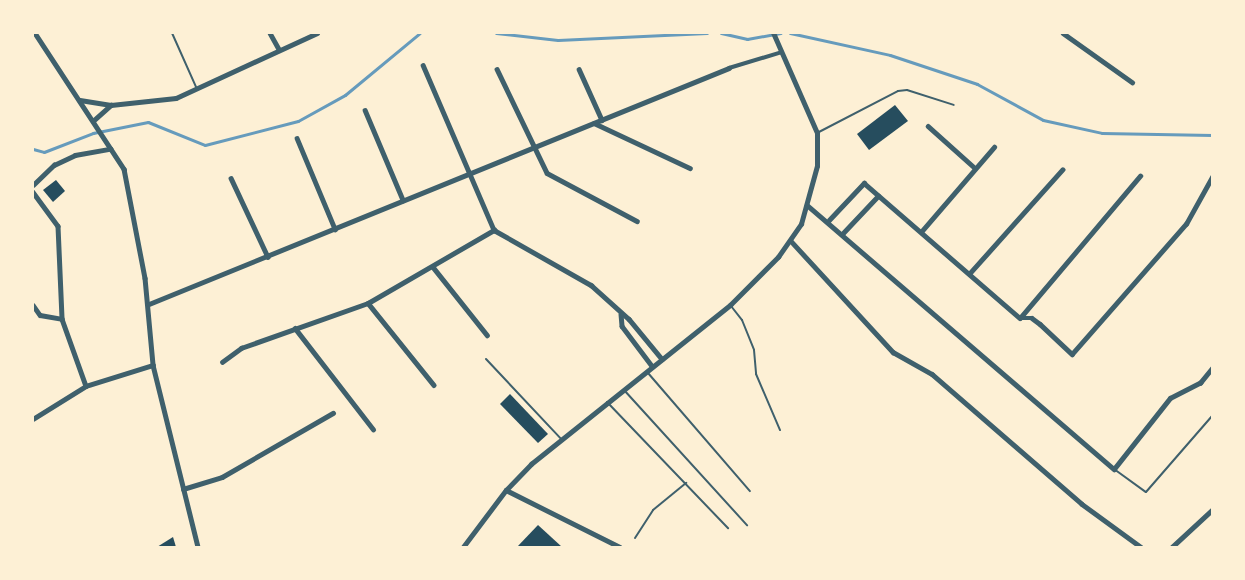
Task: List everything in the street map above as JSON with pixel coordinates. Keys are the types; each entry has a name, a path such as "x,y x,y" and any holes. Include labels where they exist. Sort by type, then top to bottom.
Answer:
{"street":[{"path":"35,33 80,99 104,142 124,169 149,304 153,365 198,547"},
{"path":"270,33 279,49"},
{"path":"80,99 111,105 176,98 317,33"},
{"path":"463,547 506,490 561,439 730,305 791,241 807,205 817,166 817,133 773,33"},
{"path":"1063,33 1132,82"},
{"path":"149,304 729,68 782,52"},
{"path":"423,65 468,176 494,230 591,285 662,359"},
{"path":"497,69 547,173 637,221"},
{"path":"579,69 602,120"},
{"path":"93,121 111,105"},
{"path":"365,110 403,200"},
{"path":"594,123 690,168"},
{"path":"928,126 975,168"},
{"path":"297,138 335,229"},
{"path":"921,232 994,147"},
{"path":"33,185 54,165 75,155 110,149"},
{"path":"969,274 1062,170"},
{"path":"1020,318 1140,176"},
{"path":"829,220 864,183 1020,318 1040,324 1072,354 1186,224 1212,177"},
{"path":"231,178 268,257"},
{"path":"33,192 58,226 62,319 86,386"},
{"path":"843,233 878,196"},
{"path":"807,205 829,220 1113,469 1170,398 1200,382 1212,368"},
{"path":"222,362 241,348 368,303 494,230"},
{"path":"791,241 893,352 932,374 1082,504 1141,547"},
{"path":"433,267 487,335"},
{"path":"368,303 434,385"},
{"path":"33,305 40,315 62,319"},
{"path":"621,314 622,326 652,366"},
{"path":"295,328 373,429"},
{"path":"33,419 86,386 153,365"},
{"path":"183,489 222,477 333,413"},
{"path":"506,490 620,547"},
{"path":"1172,547 1212,510"}],"lane":[{"path":"172,33 196,87"},
{"path":"817,133 898,91 954,105"},
{"path":"730,305 742,320 754,350 756,375 780,430"},
{"path":"486,359 561,439"},
{"path":"646,371 750,491"},
{"path":"623,389 747,525"},
{"path":"607,402 728,528"},
{"path":"1113,469 1146,492 1212,416"},
{"path":"635,538 652,510 686,483"}],"building":[{"path":"895,105 908,121 869,150 857,134"},
{"path":"56,180 65,191 53,202 43,190"},
{"path":"510,394 548,434 538,443 500,404"},
{"path":"538,525 562,547 517,547"},
{"path":"173,537 176,547 157,547"}],"waterway":[{"path":"33,149 44,152 93,133 148,122 205,145 298,121 345,95 420,33"},
{"path":"496,33 558,40 707,33"},
{"path":"721,33 747,39 780,33"},
{"path":"790,33 890,55 977,84 1043,120 1102,133 1212,135"}]}
